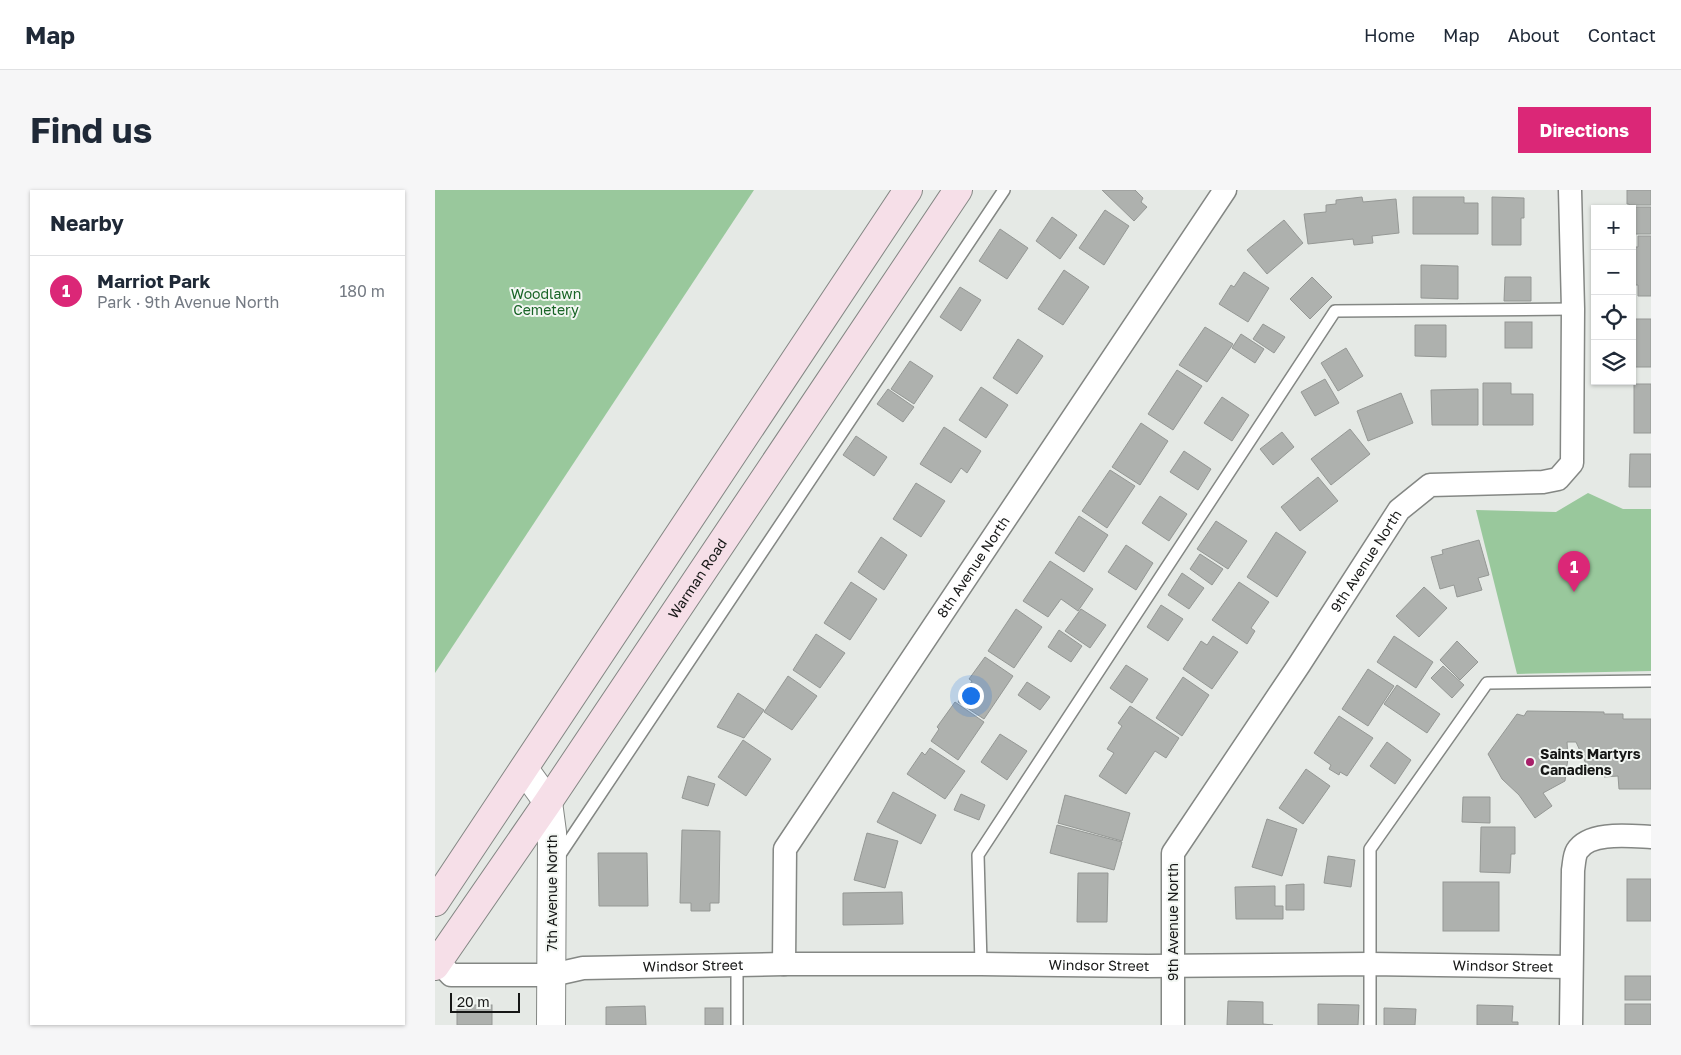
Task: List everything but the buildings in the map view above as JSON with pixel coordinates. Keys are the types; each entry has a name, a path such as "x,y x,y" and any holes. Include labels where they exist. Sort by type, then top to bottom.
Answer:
{"main road":[{"path":"435,902 908,190"},
{"name":"Warman Road","path":"437,963 548,802 958,190"}],"street":[{"name":"8th Avenue North","path":"784,964 785,849 1225,190"},
{"name":"9th Avenue North","path":"1173,1025 1173,853 1399,510 1430,485 1543,482 1559,479 1572,463 1573,309 1570,190"},
{"name":"7th Avenue North","path":"524,769 548,802 552,832 551,1025"},
{"name":"Windsor Street","path":"437,963 451,974 552,975 583,968 784,964 1173,966 1369,964 1571,967 1573,870 1576,851 1590,839 1611,836 1651,836"},
{"path":"1571,967 1571,1025"}],"lane":[{"path":"552,867 1004,190"},
{"path":"981,964 978,855 1335,311 1573,309"},
{"path":"1370,1025 1370,850 1487,682 1651,681"},
{"path":"737,966 737,1025"}],"green space":[{"name":"Woodlawn Cemetery","path":"435,190 754,190 435,673"},
{"path":"1588,493 1623,509 1651,509 1651,671 1517,674 1476,510 1556,512"}],"place":[{"name":"Marriot Park","path":"1574,592"},
{"name":"Saints Martyrs Canadiens","path":"1530,762"}]}
